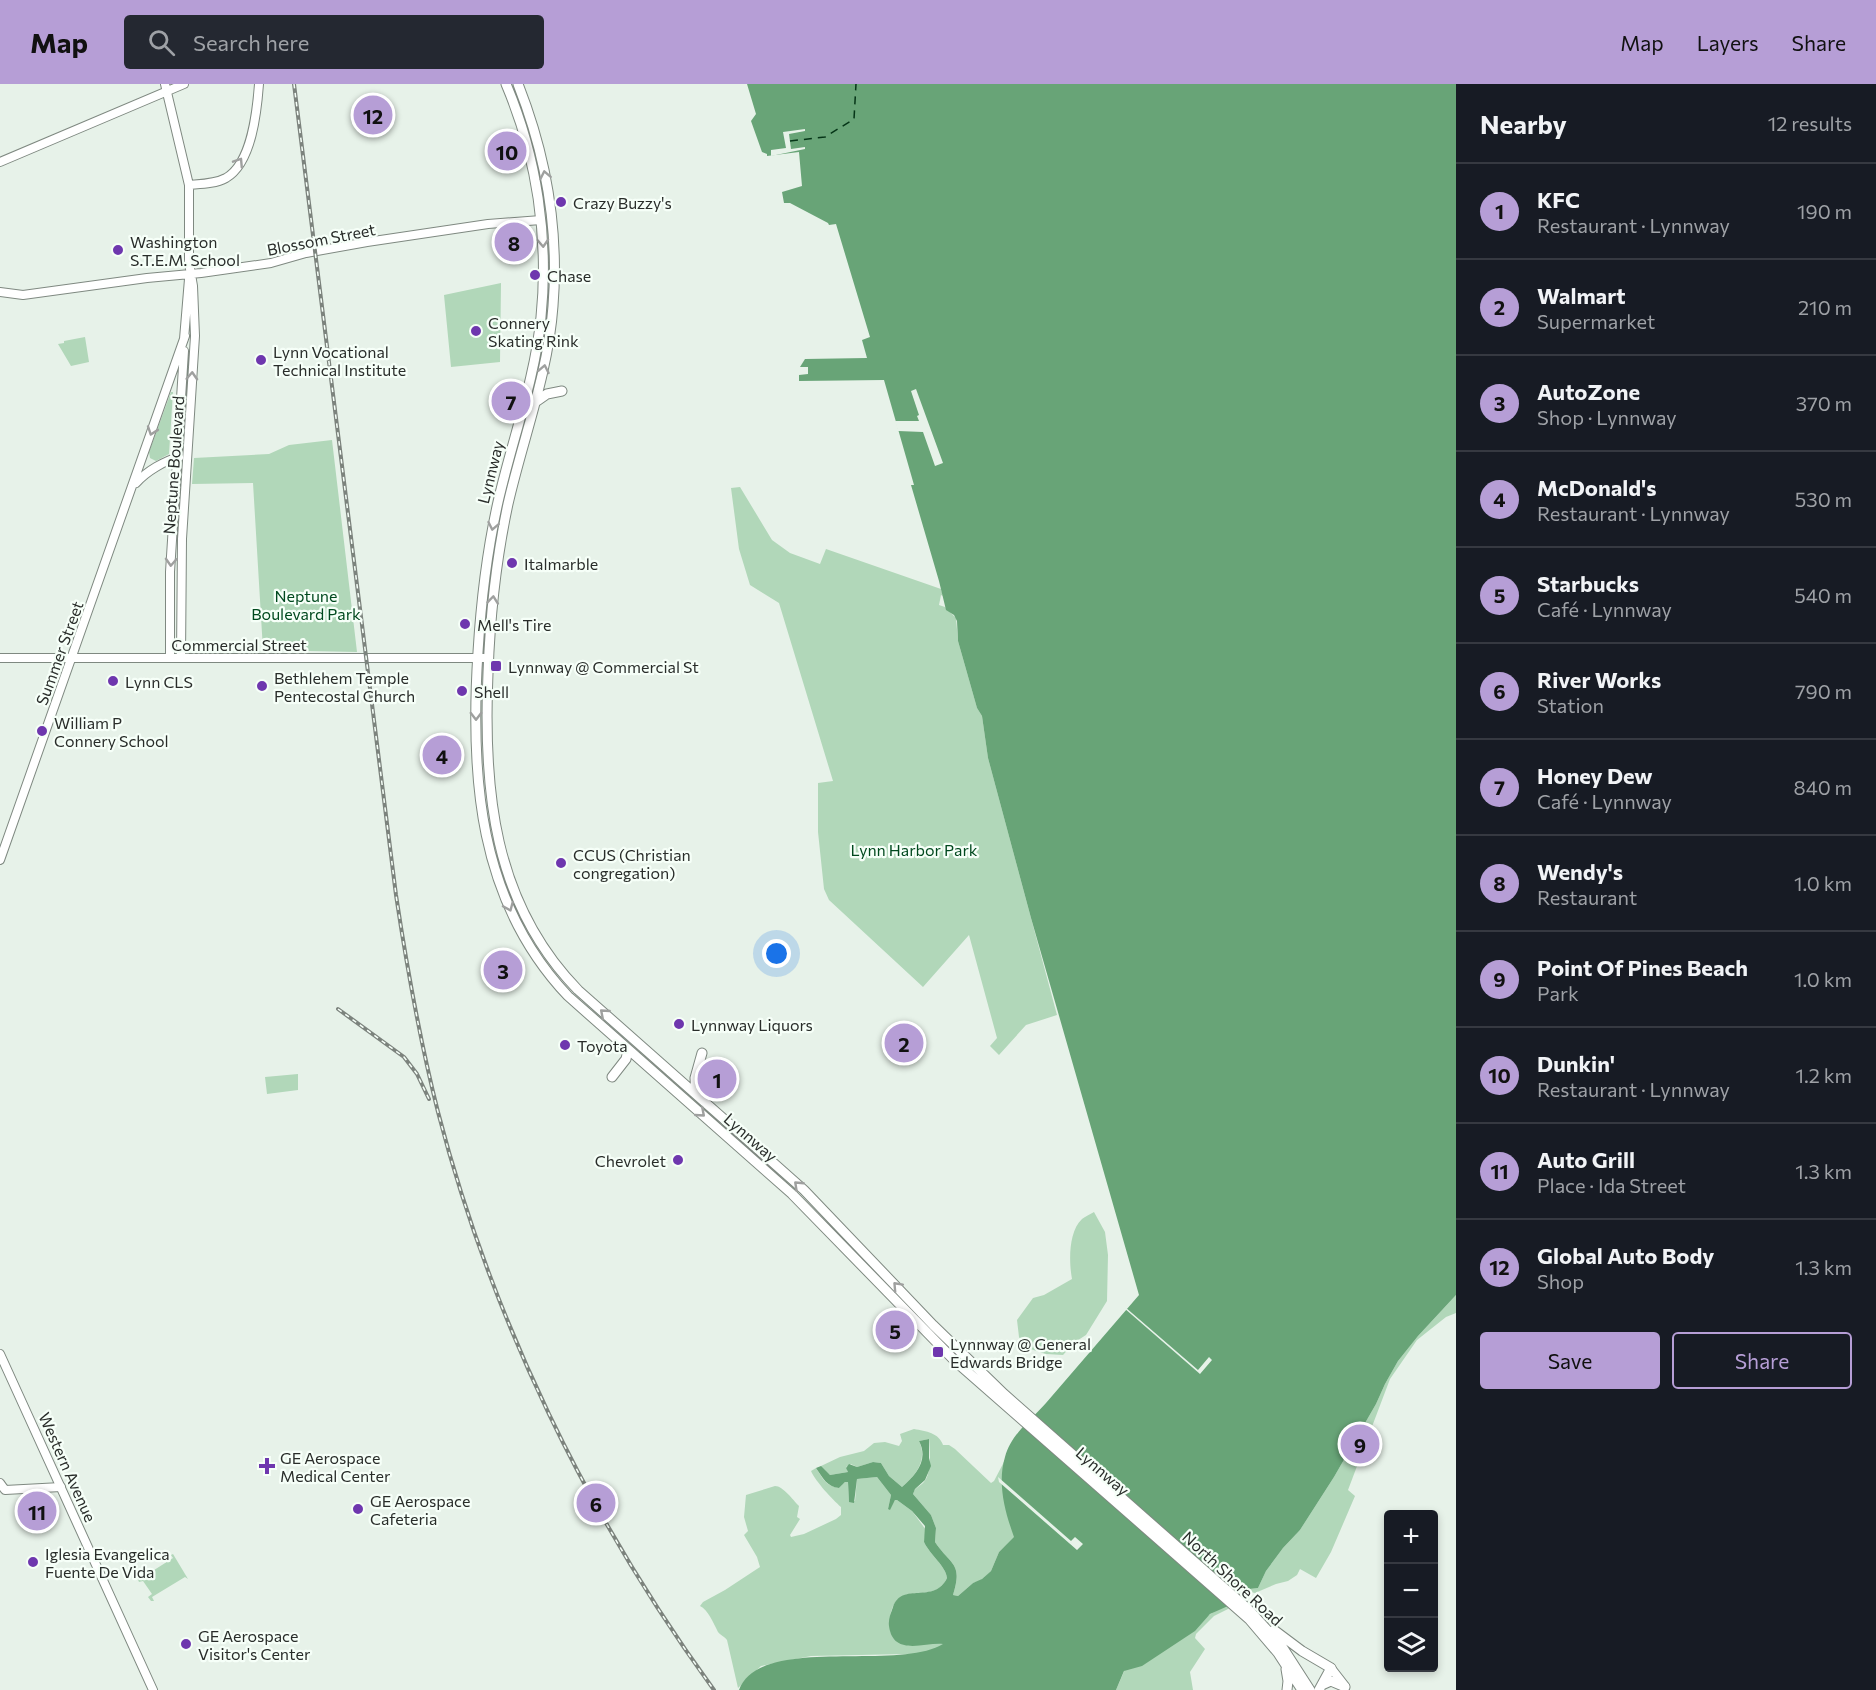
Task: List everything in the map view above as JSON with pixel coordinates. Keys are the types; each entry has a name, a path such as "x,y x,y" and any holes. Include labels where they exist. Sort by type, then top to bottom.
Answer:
{"highway":[{"name":"Lynnway","path":"506,84 519,116 531,159 541,220 543,291 538,340 530,383 493,525 477,658 476,751 479,794 489,848 505,898 524,939 547,972 575,1002 796,1198 937,1343 1148,1525"},
{"name":"Lynnway","path":"519,84 540,148 552,219 555,264 553,309 545,365 517,468 502,537 488,658 486,747 490,797 503,857 521,908 542,946 569,981 810,1196 1025,1417"},
{"path":"541,220 552,219"},
{"path":"536,403 547,394 562,391"},
{"path":"612,1077 625,1061 628,1050"},
{"path":"696,1094 695,1078 702,1053"},
{"name":"North Shore Road","path":"1148,1525 1235,1602 1278,1653 1302,1690"},
{"name":"North Shore Road","path":"1235,1602 1248,1609 1286,1652 1310,1690"},
{"path":"1248,1609 1297,1648 1331,1668 1320,1688"},
{"path":"1278,1653 1287,1672 1287,1690"},
{"path":"1320,1688 1326,1682 1331,1681 1346,1688"}],"main road":[{"path":"0,162 166,88 184,84"},
{"path":"189,186 214,183 227,178 237,168 250,140 259,84"},
{"name":"Neptune Boulevard","path":"166,88 189,186 190,274 176,457 170,572 170,657"},
{"name":"Blossom Street","path":"0,292 23,295 190,274 271,263 306,253 367,242 488,224 541,220"},
{"name":"Neptune Boulevard","path":"180,657 182,539 195,336 193,286 190,274"},
{"name":"Summer Street","path":"0,860 185,336"},
{"path":"145,453 149,462 160,465"},
{"name":"Summer Street","path":"132,489 140,478 160,465 176,457 187,456"},
{"name":"Commercial Street","path":"0,658 477,658"},
{"path":"477,658 488,658"},
{"name":"Western Avenue","path":"0,1354 2,1366 61,1487 153,1690"},
{"path":"2,1486 61,1487"},
{"path":"1331,1668 1346,1688"}],"green space":[{"path":"501,283 500,362 451,367 444,295"},
{"path":"85,337 89,362 71,366 58,344"},
{"path":"171,392 173,392 169,454 156,461 150,458 149,452"},
{"name":"Neptune Boulevard Park","path":"332,440 357,652 263,650 253,483 192,484 194,458 269,454 289,445"},
{"name":"Lynn Harbor Park","path":"740,487 772,540 790,553 820,564 826,549 941,589 943,596 941,595 939,605 945,607 956,618 958,641 977,708 982,716 988,758 1057,1015 1026,1025 999,1055 990,1046 997,1038 969,935 923,987 829,900 824,889 818,832 818,783 833,781 779,603 750,585 739,549 731,488"},
{"path":"298,1074 298,1090 267,1094 265,1077"},
{"path":"1094,1212 1105,1232 1108,1255 1107,1301 1086,1335 1075,1342 1063,1355 1046,1354 1024,1347 1019,1337 1017,1320 1033,1298 1044,1295 1072,1279 1070,1256 1074,1232 1082,1219"},
{"path":"1456,1295 1456,1313 1446,1317 1417,1340 1390,1379 1348,1490 1355,1496 1331,1552 1316,1578 1300,1569 1297,1575 1288,1581 1255,1593 1241,1590 1258,1588 1266,1571 1300,1530 1334,1477 1398,1361"},
{"path":"914,1429 932,1433 943,1445 949,1445 955,1449 991,1483 1006,1458 1017,1535 999,1552 991,1571 958,1596 953,1595 957,1576 954,1565 935,1542 936,1528 931,1515 913,1494 928,1474 929,1439 919,1441 922,1455 919,1467 902,1487 889,1476 881,1463 873,1462 857,1467 851,1464 846,1467 848,1472 830,1475 821,1469 821,1466 840,1457 864,1451 874,1443 885,1442 899,1446 902,1441 900,1434"},
{"path":"816,1468 831,1486 839,1488 848,1482 849,1502 855,1501 857,1479 877,1477 891,1495 888,1509 897,1500 912,1511 926,1530 924,1542 944,1569 947,1578 934,1591 911,1594 897,1600 890,1615 891,1633 989,1618 975,1668 907,1654 811,1656 761,1666 738,1688 727,1640 719,1633 708,1613 700,1606 760,1567 744,1535 748,1531 744,1517 746,1495 775,1486 788,1494 799,1506 797,1517 800,1519 791,1537 804,1534 841,1515 841,1507 820,1485 811,1471"},
{"path":"173,1554 188,1579 185,1577 152,1597 154,1601 151,1601 148,1597 152,1594 143,1581 139,1582 137,1577 138,1575 140,1579 173,1558 171,1555"},
{"path":"1241,1595 1228,1609 1214,1616 1196,1634 1195,1638 1205,1649 1190,1672 1193,1690 1116,1690 1126,1667"}],"shaded area":[{"path":"747,84 1456,84 1456,1295 1398,1361 1334,1477 1300,1530 1266,1571 1258,1588 1241,1590 1228,1606 1210,1614 1195,1631 1142,1666 1124,1671 1116,1690 739,1690 752,1673 773,1663 801,1658 922,1652 943,1644 903,1645 892,1636 889,1626 897,1599 903,1595 934,1590 941,1586 947,1578 944,1569 924,1542 925,1526 912,1511 897,1500 890,1510 888,1509 891,1495 877,1477 857,1479 854,1503 849,1502 848,1482 839,1488 831,1486 816,1468 821,1466 830,1475 848,1472 846,1468 849,1464 857,1467 873,1462 881,1463 889,1476 902,1487 920,1467 923,1455 919,1441 929,1439 931,1466 925,1480 913,1494 931,1515 936,1528 935,1542 954,1565 957,1576 953,1595 958,1596 991,1571 999,1552 1014,1537 1005,1508 1002,1487 1005,1457 1012,1441 1139,1295 1031,918 988,758 982,716 977,708 958,641 957,621 954,615 946,610 884,380 799,381 799,375 808,374 808,367 800,367 805,359 867,358 862,340 870,337 836,224 829,225 790,203 784,203 782,192 802,186 799,152 767,156 762,152 751,121 756,114"}],"pier":[{"path":"805,129 805,131 789,134 791,149 805,147 805,149 771,156 771,150 786,148 783,132"},
{"path":"916,389 943,463 935,466 923,432 898,431 895,421 919,421 911,391"},
{"path":"1125,1307 1198,1370 1209,1357 1212,1360 1200,1374"},
{"path":"998,1477 1071,1541 1075,1537 1083,1544 1077,1550 999,1482"}],"ferry route":[{"path":"790,141 825,137 854,119 856,84"}],"railway":[{"path":"294,84 396,895 414,1004 438,1112 460,1189 486,1266 549,1414 625,1556 668,1624 714,1690"},
{"path":"338,1009 404,1057 417,1074 429,1099"}],"place":[{"name":"Global Auto Body","path":"373,115"},
{"name":"Dunkin'","path":"507,151"},
{"name":"Crazy Buzzy's","path":"561,202"},
{"name":"Wendy's","path":"514,242"},
{"name":"Washington S.T.E.M. School","path":"118,250"},
{"name":"Chase","path":"535,275"},
{"name":"Connery Skating Rink","path":"476,331"},
{"name":"Lynn Vocational Technical Institute","path":"261,360"},
{"name":"Honey Dew","path":"511,401"},
{"name":"Italmarble","path":"512,563"},
{"name":"Mell's Tire","path":"465,624"},
{"name":"Lynnway @ Commercial St","path":"496,666"},
{"name":"Lynn CLS","path":"113,681"},
{"name":"Bethlehem Temple Pentecostal Church","path":"262,686"},
{"name":"Shell","path":"462,691"},
{"name":"William P Connery School","path":"42,731"},
{"name":"McDonald's","path":"442,755"},
{"name":"CCUS (Christian congregation)","path":"561,863"},
{"name":"AutoZone","path":"503,970"},
{"name":"Lynnway Liquors","path":"679,1024"},
{"name":"Walmart","path":"904,1043"},
{"name":"Toyota","path":"565,1045"},
{"name":"KFC","path":"717,1079"},
{"name":"Chevrolet","path":"678,1160"},
{"name":"Starbucks","path":"895,1330"},
{"name":"Lynnway @ General Edwards Bridge","path":"938,1352"},
{"name":"Point Of Pines Beach","path":"1360,1444"},
{"name":"GE Aerospace Medical Center","path":"267,1466"},
{"name":"River Works","path":"596,1503"},
{"name":"GE Aerospace Cafeteria","path":"358,1509"},
{"name":"Auto Grill","path":"37,1511"},
{"name":"Iglesia Evangelica Fuente De Vida","path":"33,1562"},
{"name":"GE Aerospace Visitor's Center","path":"186,1644"}]}
